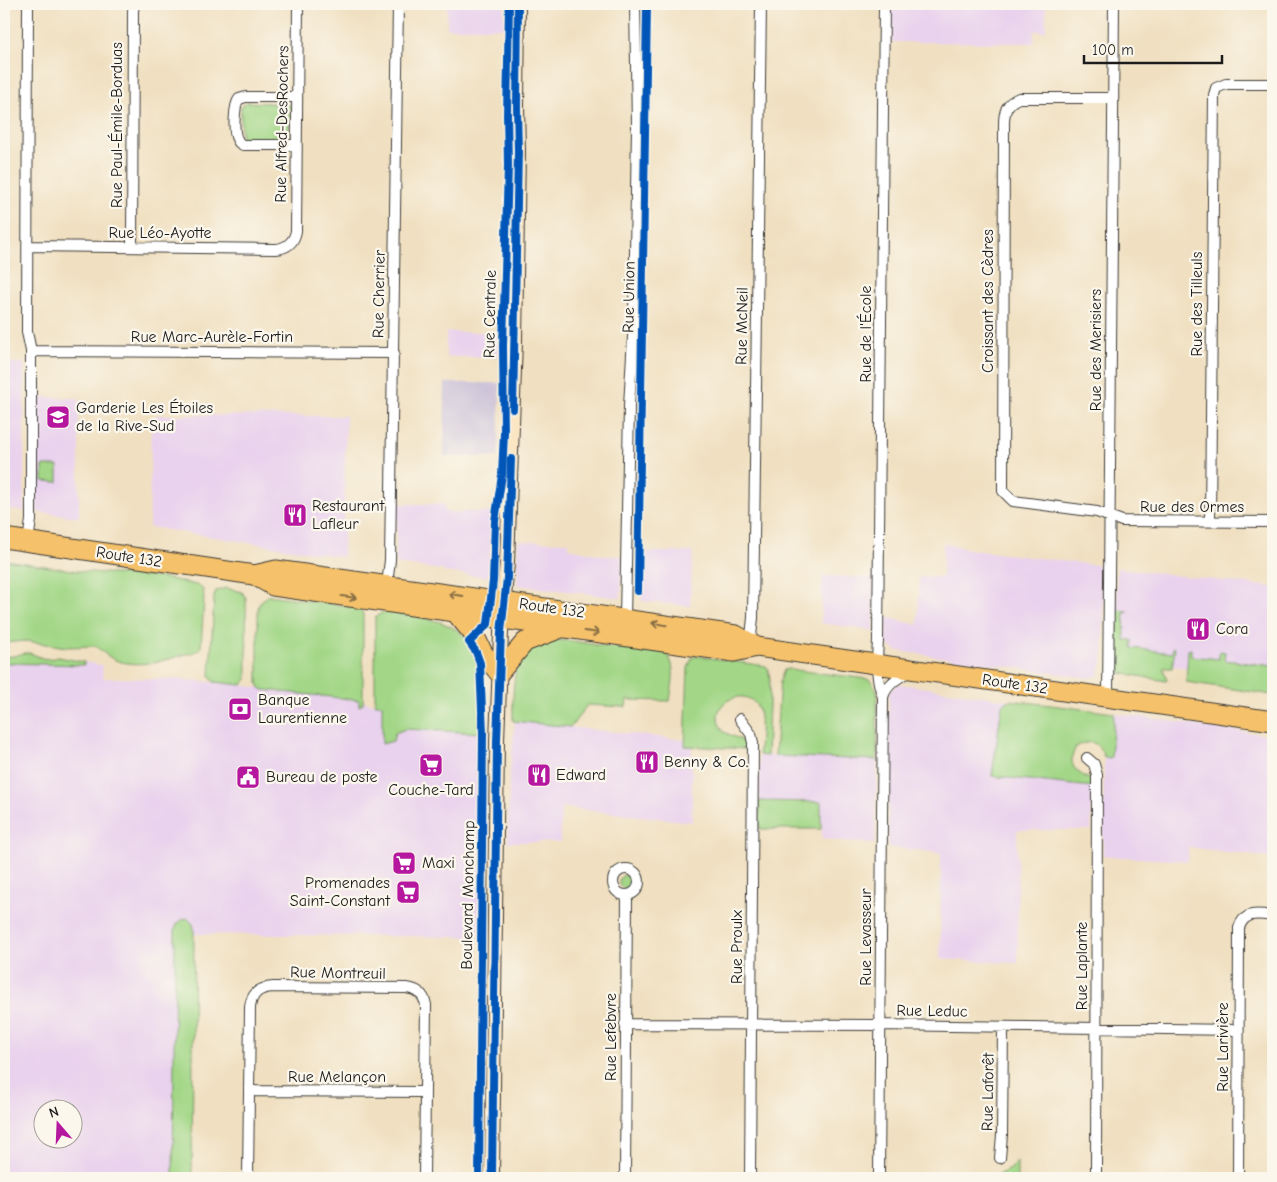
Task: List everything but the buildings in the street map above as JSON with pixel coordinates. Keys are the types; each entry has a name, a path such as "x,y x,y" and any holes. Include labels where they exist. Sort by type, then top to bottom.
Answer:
{"highway":[{"name":"Route 132","path":"4,538 254,575 276,570 387,585 503,610 562,628 734,652 753,646"},
{"path":"4,551 28,542"},
{"name":"Route 132","path":"254,575 273,586 456,613 503,610 625,619 736,635 753,646 1273,721"},
{"path":"456,613 499,673 526,642 562,628"}],"street":[{"path":"28,4 27,338 30,351 31,520 28,542"},
{"name":"Rue Paul-Émile-Borduas","path":"132,247 132,11 134,4"},
{"name":"Rue Alfred-DesRochers","path":"290,243 296,231 298,4"},
{"name":"Rue Cherrier","path":"387,585 390,560 394,353 398,4"},
{"name":"Rue Centrale","path":"503,610 507,563 515,342 518,4"},
{"name":"Rue Union","path":"625,619 629,406 634,319 637,126 635,4"},
{"name":"Rue McNeil","path":"753,646 761,4"},
{"name":"Rue de l'École","path":"876,664 878,642 884,4"},
{"name":"Rue des Merisiers","path":"1108,697 1114,4"},
{"name":"Rue des Tilleuls","path":"1210,522 1214,99 1216,88 1224,84 1273,84"},
{"path":"296,97 246,97 239,99 236,105 235,134 237,141 243,145 296,145"},
{"name":"Croissant des Cèdres","path":"1111,518 1097,512 1013,501 1003,491 1004,154 1006,109 1013,100 1026,97 1113,98"},
{"name":"Rue Léo-Ayotte","path":"28,246 276,249 284,248 290,243"},
{"name":"Rue Marc-Aurèle-Fortin","path":"30,351 394,353"},
{"name":"Rue des Ormes","path":"1111,518 1128,522 1273,522"},
{"name":"Boulevard Monchamp","path":"492,1178 495,851 499,673 503,610"},
{"name":"Rue Levasseur","path":"876,664 883,696 879,1178"},
{"path":"883,696 889,685 912,669"},
{"name":"Rue Proulx","path":"740,719 751,734 753,743 750,1178"},
{"name":"Rue Laplante","path":"1087,758 1094,764 1097,775 1096,1178"},
{"name":"Rue Lefebvre","path":"625,1178 627,896"},
{"name":"Rue Larivière","path":"1238,1178 1237,1030 1239,932 1244,918 1255,914 1273,916"},
{"name":"Rue Montreuil","path":"248,1178 251,1000 253,995 260,989 282,987 406,988 416,990 424,997 426,1005 424,1178"},
{"name":"Rue Leduc","path":"626,1024 1237,1030"},
{"name":"Rue Laforêt","path":"1000,1158 1003,1027"},
{"name":"Rue Melançon","path":"249,1091 424,1092"}],"shaded area":[{"path":"447,4 504,4 504,28 447,28"},
{"path":"891,4 1046,4 1046,31 1034,31 1034,43 891,42"},
{"path":"446,332 499,332 498,357 446,357"},
{"path":"4,363 24,363 24,511 4,509"},
{"path":"445,383 500,383 498,457 444,457"},
{"path":"37,397 79,398 79,517 37,512"},
{"path":"155,415 346,416 343,557 149,527 151,431 155,431"},
{"path":"397,504 444,504 445,512 492,512 489,573 487,577 396,564"},
{"path":"518,541 569,542 569,548 606,556 622,556 621,598 517,585"},
{"path":"943,543 973,550 1104,566 1103,658 1098,676 1090,678 898,651 889,646 886,642 886,617 918,625 919,577 942,577"},
{"path":"643,552 693,552 690,606 641,601"},
{"path":"1117,568 1273,587 1273,677 1116,660"},
{"path":"822,576 874,578 874,631 821,623"},
{"path":"84,662 102,665 103,678 178,679 242,685 264,690 382,704 382,744 398,731 405,729 481,733 479,937 194,934 194,929 175,931 173,1178 4,1178 4,663 84,665"},
{"path":"900,684 1010,700 1007,701 992,776 1092,787 1091,830 1017,830 1018,963 940,959 941,853 888,847 889,692 896,685"},
{"path":"1114,713 1273,736 1273,858 1188,847 1188,861 1103,856 1104,757 1111,758"},
{"path":"515,721 685,740 685,746 692,747 692,822 561,807 560,842 508,842 509,782"},
{"path":"759,755 877,760 875,844 822,839 821,802 759,801"}],"green space":[{"path":"246,102 288,104 290,107 289,137 285,140 248,140 242,138 241,107"},
{"path":"43,466 58,466 58,482 43,481"},
{"path":"4,560 78,571 166,578 200,586 203,590 204,598 201,648 193,653 161,661 136,664 115,660 95,646 67,647 26,641 4,643"},
{"path":"226,588 242,592 246,598 247,679 242,685 214,682 210,676 214,596 216,591"},
{"path":"269,595 356,607 363,613 363,704 359,706 359,700 264,690 260,688 258,683 258,608 260,602"},
{"path":"1116,610 1129,612 1124,613 1125,640 1132,640 1132,648 1172,653 1173,647 1175,648 1172,668 1163,668 1166,681 1115,672"},
{"path":"386,612 440,622 450,626 468,639 466,641 472,651 479,673 481,733 405,729 395,733 393,741 382,744 382,704 376,704 375,702 375,618 381,613"},
{"path":"555,640 665,652 672,663 673,669 670,701 627,700 626,707 587,705 571,727 513,721 514,682 518,661 522,653 528,648"},
{"path":"1191,649 1191,656 1219,659 1219,651 1225,652 1224,660 1273,666 1273,695 1186,682 1188,650"},
{"path":"30,653 42,658 58,657 84,662 84,665 4,663 4,657"},
{"path":"696,656 766,666 768,668 770,679 767,756 759,755 759,711 754,702 747,698 738,697 730,699 719,712 719,721 724,732 741,740 747,749 685,746 688,668 692,658"},
{"path":"784,670 871,681 877,690 877,760 775,756 780,681"},
{"path":"1010,700 1114,713 1111,758 1104,757 1099,748 1090,742 1076,747 1073,753 1072,764 1074,768 1092,780 1092,787 992,776 1002,705"},
{"path":"759,801 821,802 821,829 759,829"},
{"path":"626,875 631,877 633,882 631,887 626,889 621,887 619,882 621,877"},
{"path":"187,918 193,924 194,929 192,1178 173,1178 175,930 179,922"},
{"path":"1017,1161 1017,1178 997,1178 997,1175 1011,1169"}],"cycle path":[{"path":"479,1178 483,733 480,663 476,652 469,642 488,624 493,581 495,521 502,475 509,4"},
{"path":"513,409 518,151 518,4"},
{"path":"638,591 647,4"},
{"path":"492,1178 497,741 501,632 507,578 511,459"}],"place":[{"name":"Garderie Les Étoiles de la Rive-Sud","path":"58,417"},
{"name":"Restaurant Lafleur","path":"295,515"},
{"name":"Cora","path":"1198,629"},
{"name":"Banque Laurentienne","path":"240,709"},
{"name":"Benny & Co.","path":"647,762"},
{"name":"Couche-Tard","path":"431,765"},
{"name":"Edward","path":"539,775"},
{"name":"Bureau de poste","path":"248,777"},
{"name":"Maxi","path":"404,863"},
{"name":"Promenades Saint-Constant","path":"408,892"}]}
